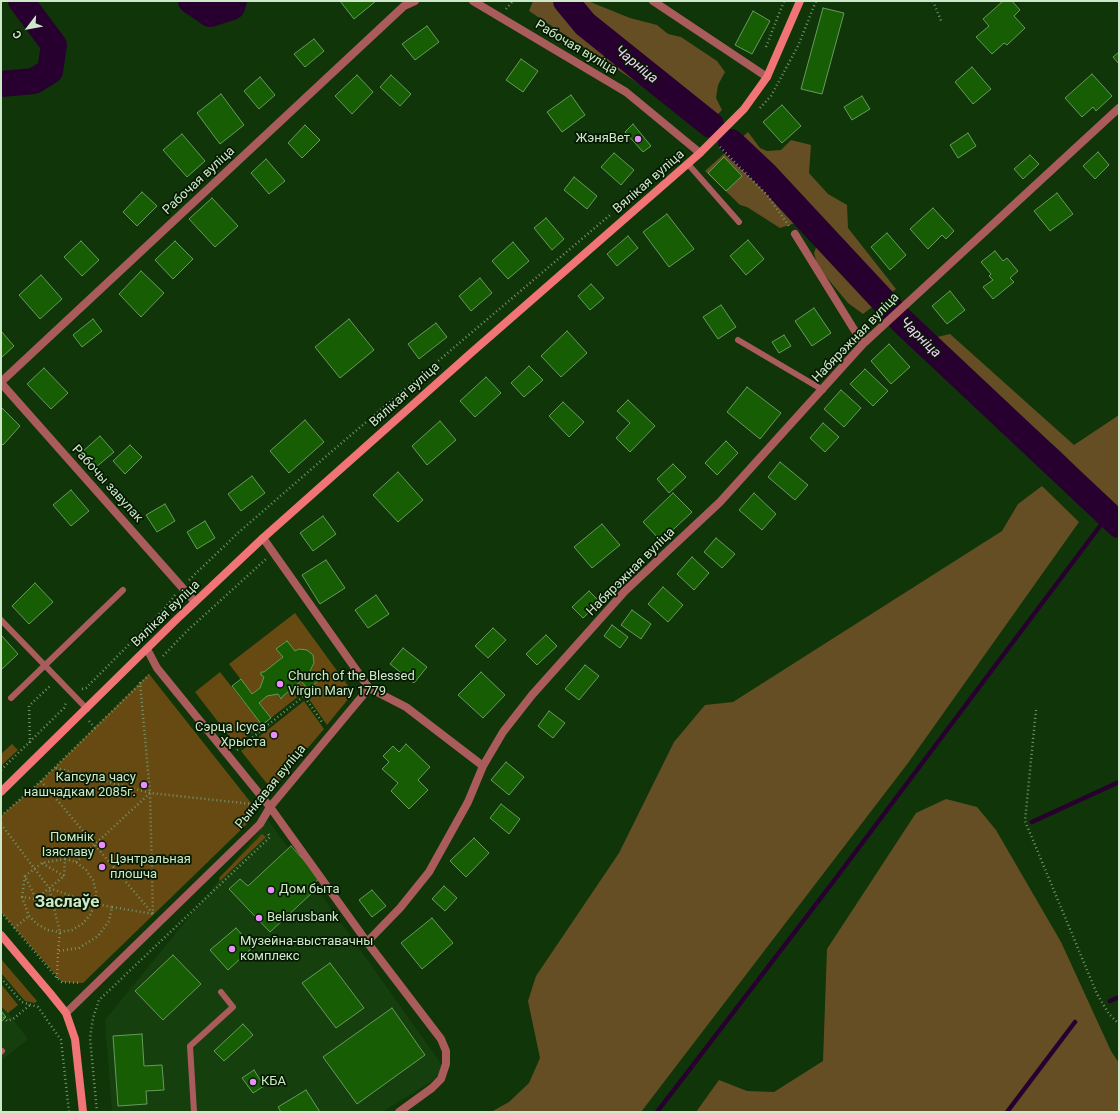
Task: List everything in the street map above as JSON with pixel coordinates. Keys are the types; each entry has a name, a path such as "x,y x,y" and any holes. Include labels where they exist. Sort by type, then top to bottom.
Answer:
{"main road":[{"name":"Вялікая вуліца","path":"1,792 195,602 263,538 471,352 700,153 744,109 767,78 800,1"},
{"path":"1,935 66,1013 75,1039 83,1112"}],"street":[{"name":"Рабочая вуліца","path":"1,382 404,6 416,1"},
{"name":"Рабочая вуліца","path":"473,1 626,92 700,153"},
{"path":"653,1 767,78"},
{"name":"Набярэжная вуліца","path":"367,942 400,908 429,872 468,802 483,766 503,732 532,696 625,591 720,502 823,390 863,344 910,299 1119,108"},
{"path":"795,234 863,344"},
{"name":"Рабочы завулак","path":"1,382 195,602"},
{"path":"263,538 368,688 406,707 483,766"},
{"path":"147,649 157,668 270,807 367,942 441,1039 446,1051 446,1064 441,1079 432,1088 399,1112"},
{"name":"Рынкавая вуліца","path":"66,1013 260,824 270,807 368,688"}],"lane":[{"path":"688,164 739,222"},
{"path":"738,340 823,390"},
{"path":"11,698 122,590"},
{"path":"1,620 87,709"},
{"path":"194,1112 190,1046 233,1007 221,992"}],"path":[{"path":"765,50 784,1"},
{"path":"933,1 942,23"},
{"path":"720,147 767,195 795,234"},
{"path":"1,770 64,708 66,701 62,698 74,686 80,690 86,688 166,607 182,586 239,532 613,212"},
{"path":"1,816 41,782 140,682 163,662 163,656 188,631 273,552"},
{"path":"149,674 153,680"},
{"path":"140,682 150,793 153,914"},
{"path":"30,743 29,706 51,685 55,689"},
{"path":"233,752 304,696 322,722"},
{"path":"1036,710 1025,820 1097,994 1109,1014 1119,1024"},
{"path":"55,768 150,793 252,804"},
{"path":"41,782 96,844 153,914"},
{"path":"76,862 150,793"},
{"path":"247,798 252,804 249,822"},
{"path":"1,824 49,888 60,932 57,978"},
{"path":"65,859 76,862 86,870 93,880 96,892 95,904 90,915 82,924 72,930 60,932 48,930 37,924 29,916 22,897 25,876 35,870 42,862 65,859"},
{"path":"22,897 36,899 64,876 65,859"},
{"path":"42,862 64,876"},
{"path":"25,876 36,899"},
{"path":"49,888 95,904 153,914"},
{"path":"58,951 79,948 98,936 109,921 112,907"},
{"path":"148,920 159,909"},
{"path":"1,912 62,982"},
{"path":"14,928 29,916"},
{"path":"1,978 22,1002 38,1007 61,1040 69,1112"},
{"path":"98,1112 90,1038 93,1018 99,1000"},
{"path":"1,1014 7,1021 13,1019 30,1005"}],"shaded area":[{"path":"533,1 588,1 630,18 657,25 668,34 681,37 717,61 725,72 718,85 716,98 722,110 701,131 650,91 529,11"},
{"path":"748,132 760,148 767,151 781,150 791,140 811,145 809,173 828,194 847,205 848,228 896,289 863,314 848,303 818,267 814,253 817,245 795,223 780,228 747,207 740,205 705,171"},
{"path":"950,334 1074,445 1119,415 1119,511 1061,452 933,338"},
{"path":"1042,486 1079,522 908,763 641,1112 491,1112 509,1102 529,1083 540,1058 528,1001 536,976 619,853 674,742 705,705 733,702 1002,531 1018,504"},
{"path":"295,613 351,690 349,698 327,725 304,692 271,718 259,703 267,696 278,694 279,698 282,698 301,681 308,689 318,681 310,671 313,667 314,659 307,650 299,649 295,651 286,641 276,649 283,657 264,672 261,672 264,677 260,688 252,694 229,664"},
{"path":"220,672 262,725 236,745 195,692"},
{"name":"Цэнтральная плошча","path":"149,674 252,804 249,822 83,983 62,982 1,912 1,816 41,781"},
{"path":"304,701 324,729 272,790 241,751"},
{"path":"12,744 18,750 1,766 1,754"},
{"path":"946,799 977,807 996,830 1061,942 1111,1051 1119,1063 1119,1112 696,1112 719,1080 747,1091 774,1092 823,1061 827,949 916,813"},
{"path":"268,820 447,1072 382,1112 112,1112 105,1020"},
{"path":"262,834 266,837 220,881 219,878"},
{"path":"1,959 37,1001 35,1003 25,1001 1,973"},
{"path":"1,984 18,1005 8,1013 28,1039 1,1061"},
{"path":"1,984 18,1005 8,1013 1,1006"}],"building":[{"path":"340,1 376,1 354,19"},
{"path":"1003,1 1012,1 1020,10 1014,16 1025,28 1007,45 1004,43 992,54 976,37 989,26 983,19"},
{"path":"823,8 844,13 822,94 801,89"},
{"path":"753,11 770,21 752,54 735,45"},
{"path":"427,26 439,42 415,60 402,44"},
{"path":"314,39 324,51 305,67 294,54"},
{"path":"1119,52 1119,64 1113,57"},
{"path":"521,59 538,71 523,92 506,80"},
{"path":"972,67 991,89 973,104 955,82"},
{"path":"1092,74 1112,96 1096,111 1093,107 1082,117 1065,98"},
{"path":"357,75 373,92 352,114 335,96"},
{"path":"391,75 411,94 400,106 380,87"},
{"path":"260,77 275,95 259,109 244,91"},
{"path":"221,94 244,125 220,144 197,113"},
{"path":"571,95 585,115 562,132 547,112"},
{"path":"862,96 870,109 852,120 844,107"},
{"path":"782,105 801,126 782,143 763,122"},
{"name":"ЖэняВет","path":"633,124 651,146 643,152 625,132"},
{"path":"305,125 320,140 302,158 288,143"},
{"path":"968,133 976,146 958,158 950,145"},
{"path":"182,134 205,161 187,177 163,150"},
{"path":"1098,152 1109,165 1095,179 1083,166"},
{"path":"614,153 634,170 621,185 601,167"},
{"path":"1030,155 1039,164 1023,179 1014,169"},
{"path":"724,157 742,176 726,191 708,173"},
{"path":"266,159 285,181 269,194 251,173"},
{"path":"574,177 597,196 587,209 564,190"},
{"path":"142,192 157,206 137,226 123,212"},
{"path":"1057,193 1073,214 1050,231 1034,211"},
{"path":"212,198 238,226 215,247 189,219"},
{"path":"933,208 954,231 946,239 942,235 928,249 910,229"},
{"path":"667,214 694,249 669,267 643,232"},
{"path":"546,218 564,239 552,250 534,228"},
{"path":"887,233 906,255 890,270 871,247"},
{"path":"628,236 638,248 617,266 607,254"},
{"path":"748,240 764,259 746,275 730,256"},
{"path":"81,241 99,260 82,276 64,257"},
{"path":"175,241 193,259 173,279 155,260"},
{"path":"513,242 529,261 508,279 492,261"},
{"path":"995,251 1003,261 1007,258 1018,271 1010,278 1014,282 993,299 983,287 993,280 989,276 991,274 981,262"},
{"path":"141,271 164,293 141,317 119,294"},
{"path":"41,275 62,299 40,319 19,295"},
{"path":"480,278 492,293 471,311 459,296"},
{"path":"591,284 604,298 590,310 578,296"},
{"path":"950,291 965,310 947,324 932,306"},
{"path":"721,305 736,327 718,339 703,317"},
{"path":"814,308 831,333 812,346 795,321"},
{"path":"93,319 102,331 82,347 73,335"},
{"path":"349,319 374,350 340,378 315,347"},
{"path":"436,323 447,337 419,359 408,344"},
{"path":"1,331 14,346 1,358"},
{"path":"567,331 587,353 561,377 541,356"},
{"path":"784,335 791,346 779,353 772,342"},
{"path":"889,344 910,367 891,384 871,361"},
{"path":"529,366 543,380 524,397 511,383"},
{"path":"44,368 68,393 51,409 27,384"},
{"path":"865,369 888,391 873,406 850,384"},
{"path":"486,377 501,393 475,417 460,401"},
{"path":"747,387 781,413 760,439 727,412"},
{"path":"841,390 861,408 844,427 824,409"},
{"path":"628,400 655,426 630,452 616,438 630,423 617,411"},
{"path":"563,402 584,422 569,437 549,416"},
{"path":"1,407 20,426 3,445 1,443"},
{"path":"305,420 324,442 289,473 270,451"},
{"path":"440,421 456,440 427,465 412,446"},
{"path":"823,423 839,437 825,452 810,438"},
{"path":"100,436 114,452 95,468 82,452"},
{"path":"726,441 738,453 717,475 705,463"},
{"path":"130,445 142,457 125,474 113,461"},
{"path":"780,462 808,485 795,500 768,477"},
{"path":"673,464 686,477 669,493 657,479"},
{"path":"398,472 423,500 398,522 373,495"},
{"path":"252,476 265,493 241,511 228,494"},
{"path":"71,490 89,511 71,526 53,505"},
{"path":"673,493 692,512 661,541 643,522"},
{"path":"754,493 776,514 762,530 739,510"},
{"path":"165,504 175,521 157,532 146,515"},
{"path":"323,516 336,534 313,551 300,533"},
{"path":"205,521 215,538 197,549 187,532"},
{"path":"602,524 620,545 592,568 574,547"},
{"path":"716,538 735,554 722,568 704,552"},
{"path":"692,557 709,573 694,590 677,574"},
{"path":"326,560 345,588 320,604 302,575"},
{"path":"35,583 53,602 29,624 12,606"},
{"path":"663,587 683,605 668,622 648,604"},
{"path":"589,591 600,602 583,618 572,607"},
{"path":"376,595 389,614 368,628 355,610"},
{"path":"632,610 651,624 641,639 621,625"},
{"path":"612,625 628,637 620,648 604,636"},
{"path":"493,628 506,640 488,658 475,646"},
{"path":"1,635 18,654 1,670"},
{"path":"546,635 557,646 537,665 526,654"},
{"name":"Church of the Blessed Virgin Mary 1779","path":"287,641 295,651 299,649 307,650 313,655 314,663 310,671 318,681 308,689 301,681 281,699 278,694 267,696 259,703 271,718 262,725 232,686 241,679 252,694 260,688 264,677 261,675 261,672 264,672 283,657 276,649"},
{"path":"403,648 427,667 414,683 390,664"},
{"path":"585,665 599,676 579,700 565,689"},
{"path":"481,672 505,695 483,718 458,695"},
{"path":"549,711 565,723 553,738 538,726"},
{"path":"406,744 430,767 418,780 428,790 409,809 391,791 398,783 382,769 389,762 383,756 393,746 399,752"},
{"path":"506,762 524,777 509,795 491,780"},
{"path":"501,804 520,819 509,834 490,818"},
{"path":"474,838 489,853 466,877 450,861"},
{"name":"Дом быта","path":"291,846 320,878 309,888 313,892 270,932 229,889 240,879 248,886"},
{"path":"444,886 457,898 445,911 432,899"},
{"path":"372,890 386,906 372,917 359,900"},
{"path":"432,918 453,943 422,969 401,943"},
{"name":"Музейна-выставачны комплекс","path":"236,928 253,947 228,970 210,950"},
{"path":"173,955 201,984 163,1020 135,991"},
{"path":"330,963 364,1008 336,1028 302,983"},
{"path":"392,1008 425,1055 357,1104 323,1057"},
{"path":"1,1011 6,1017 1,1022"},
{"path":"243,1024 253,1035 224,1061 214,1051"},
{"path":"142,1034 144,1066 162,1065 164,1090 146,1091 147,1104 118,1106 113,1036"},
{"name":"КБА","path":"254,1070 264,1086 253,1093 242,1078"},
{"path":"306,1090 320,1112 281,1112 278,1107"}],"waterway":[{"name":"Чарніца","path":"1,84 34,81 50,71 54,45 21,1"},
{"name":"Чарніца","path":"191,1 210,14 232,7 234,1"},
{"name":"Чарніца","path":"566,1 585,24 711,125"},
{"name":"Чарніца","path":"731,142 767,176 903,322 1119,525"},
{"path":"657,1112 830,886 1109,514"},
{"path":"1032,822 1119,782"},
{"path":"1110,1001 1119,997"},
{"path":"1007,1112 1075,1022"}],"place":[{"name":"ЖэняВет","path":"638,139"},
{"name":"Church of the Blessed Virgin Mary 1779","path":"280,684"},
{"name":"Сэрца Ісуса Хрыста","path":"274,735"},
{"name":"Капсула часу нашчадкам 2085г.","path":"144,785"},
{"name":"Помнік Ізяславу","path":"102,845"},
{"name":"Цэнтральная плошча","path":"102,867"},
{"name":"Дом быта","path":"271,890"},
{"name":"Belarusbank","path":"259,918"},
{"name":"Музейна-выставачны комплекс","path":"232,949"},
{"name":"КБА","path":"253,1082"}],"district":[{"name":"Заслаўе","path":"67,903"}]}
